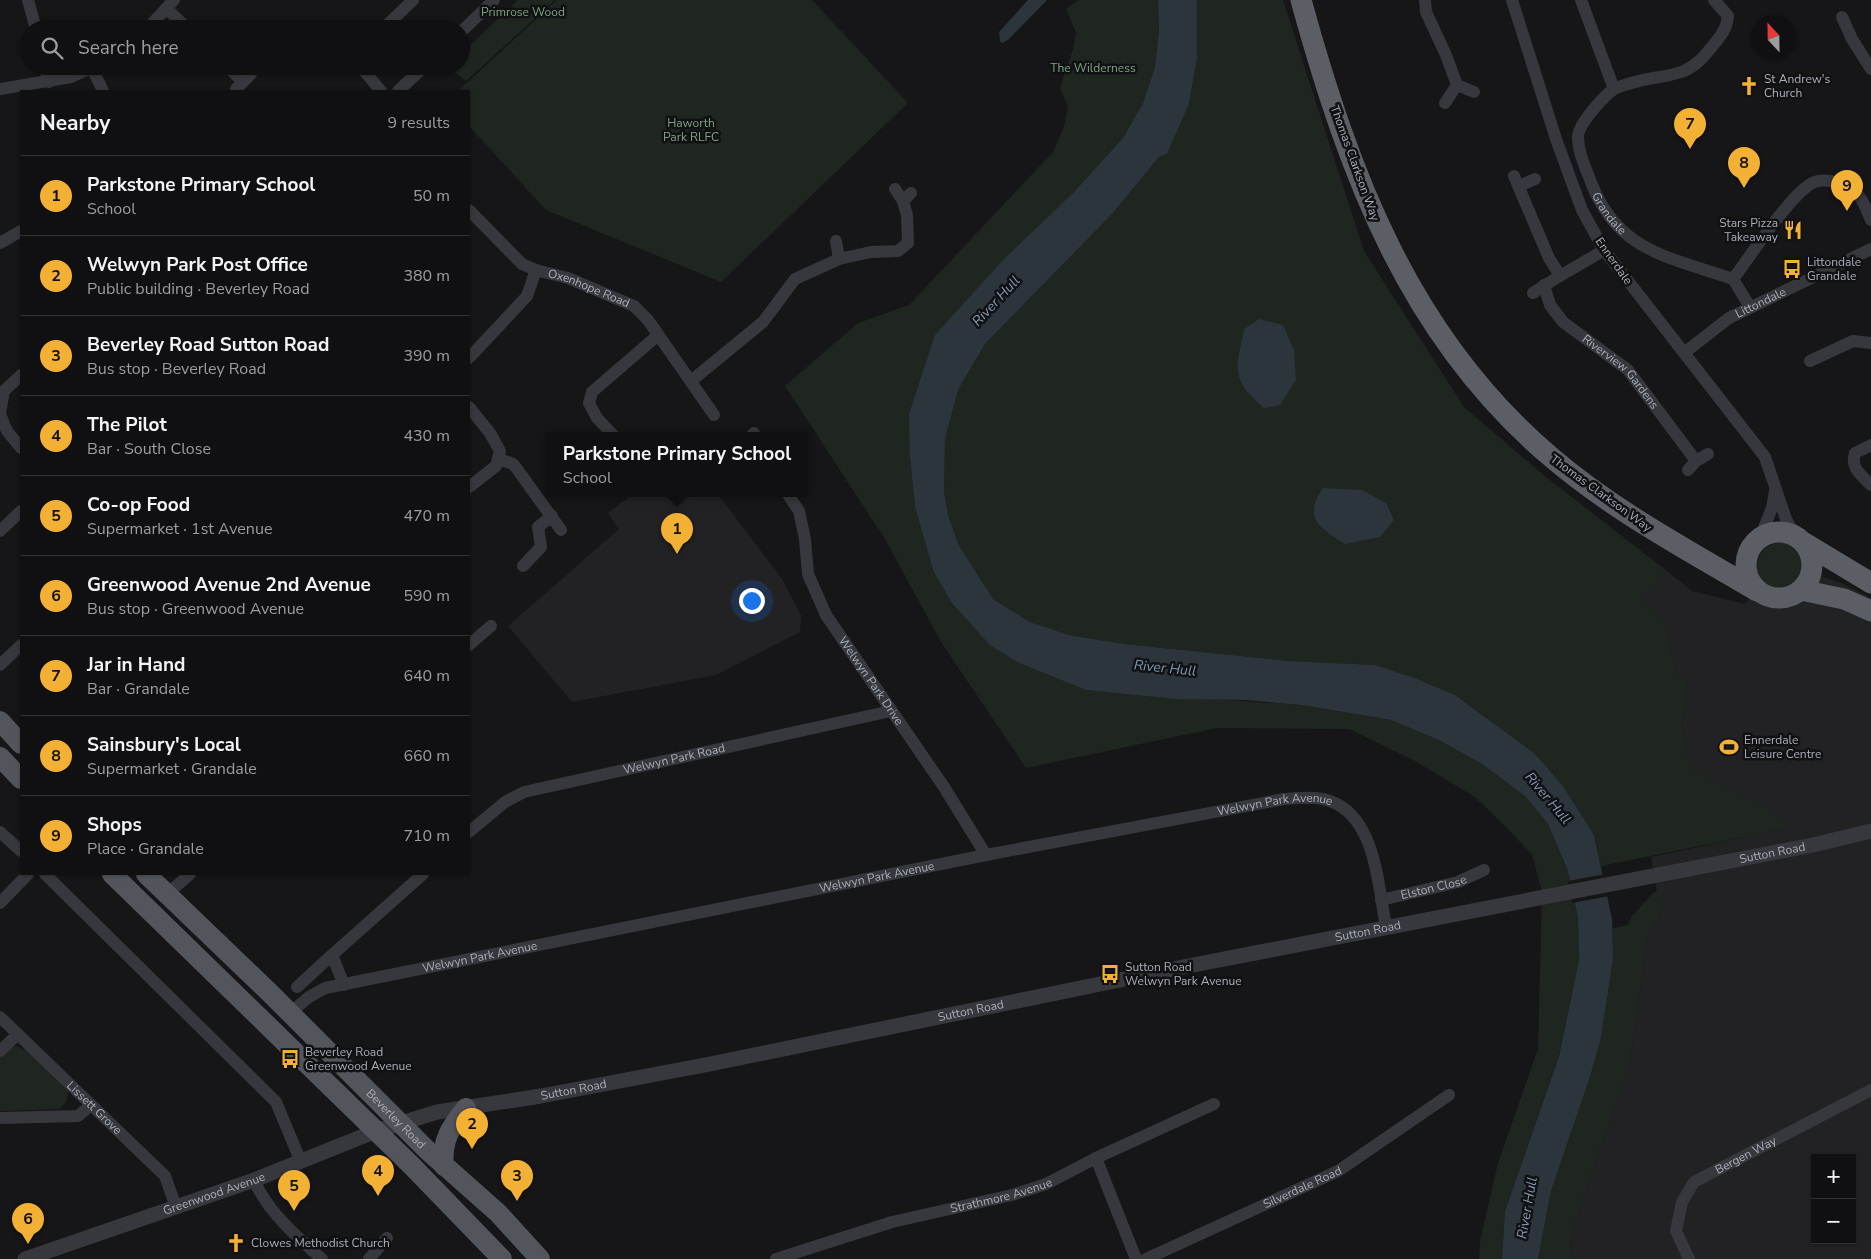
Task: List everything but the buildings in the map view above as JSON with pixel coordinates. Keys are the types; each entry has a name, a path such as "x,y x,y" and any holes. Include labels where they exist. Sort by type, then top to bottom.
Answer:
{"highway":[{"name":"Thomas Clarkson Way","path":"1301,0 1343,137 1368,203 1394,258 1440,332 1484,389 1551,457 1646,528 1695,554 1757,591"},
{"path":"1695,554 1717,556 1737,553 1777,532 1799,539 1871,583"},
{"path":"1755,543 1747,556 1747,575 1757,591 1765,596 1780,599 1794,595 1808,582 1812,567 1809,551 1799,539"},
{"path":"1801,590 1844,599 1871,611"}],"main road":[{"path":"0,721 20,743"},
{"path":"0,757 20,778"},
{"name":"Beverley Road","path":"113,875 376,1131 502,1259"},
{"name":"Beverley Road","path":"147,875 444,1166 498,1214 529,1255"},
{"path":"444,1166 445,1138 450,1128 466,1108"}],"street":[{"path":"28,0 34,20"},
{"path":"392,20 413,0"},
{"path":"470,23 494,0"},
{"path":"1426,0 1426,12 1446,54 1457,85 1474,92"},
{"name":"Ennerdale","path":"1512,0 1556,139 1582,210 1604,250 1765,457 1786,519 1799,539"},
{"path":"1581,0 1614,90"},
{"name":"Grandale","path":"1714,0 1728,16 1727,27 1700,62 1684,71 1614,90 1583,121 1578,134 1579,150 1603,210 1616,226 1633,241 1649,250 1733,279"},
{"path":"155,20 170,4 182,20"},
{"path":"1842,17 1852,39 1871,69"},
{"path":"47,75 49,82"},
{"path":"0,89 49,82 75,75"},
{"path":"97,75 104,90"},
{"path":"236,75 243,82"},
{"path":"368,75 380,90"},
{"path":"399,90 415,75"},
{"path":"1445,103 1457,85"},
{"path":"1535,179 1516,181 1549,258 1559,274"},
{"path":"1750,307 1733,279 1795,198 1811,184 1830,181 1854,190 1861,198 1871,220"},
{"path":"691,380 725,347 763,322 795,280 839,259 871,252 898,251 908,243 907,197 895,189"},
{"name":"Oxenhope Road","path":"471,217 522,264 536,270 568,278 634,306 648,320 714,415"},
{"path":"0,243 20,232"},
{"path":"836,241 839,259"},
{"name":"Littondale","path":"1684,353 1729,318 1871,249"},
{"name":"Riverview Gardens","path":"1604,250 1559,274 1539,289 1563,322 1628,370 1692,466 1708,454"},
{"path":"470,357 527,296 536,270"},
{"path":"610,432 598,418 589,403 592,392 658,336"},
{"path":"1810,361 1853,340 1871,340"},
{"path":"20,376 4,391 0,414 8,431 20,447"},
{"path":"470,408 498,443 500,451 496,466 470,487"},
{"path":"1871,446 1855,453 1852,460 1855,469 1871,485"},
{"path":"499,459 513,464 518,469 561,530"},
{"path":"1755,543 1772,508 1776,488"},
{"name":"Welwyn Park Drive","path":"790,497 799,511 805,539 808,574 826,614 944,787 986,855"},
{"path":"0,531 20,512"},
{"path":"524,566 541,547 538,527 552,516"},
{"path":"470,644 491,626"},
{"path":"0,665 20,647"},
{"name":"Welwyn Park Road","path":"470,831 505,802 524,792 891,711"},
{"name":"Welwyn Park Avenue","path":"290,1013 309,997 325,988 986,855 1284,799 1308,798 1329,800 1345,809 1357,820 1369,841 1386,927"},
{"name":"Sutton Road","path":"400,1123 437,1112 736,1058 1612,882 1813,845 1871,831"},
{"path":"0,832 20,850"},
{"name":"Elston Close","path":"1381,900 1458,882 1484,870"},
{"path":"0,903 27,875"},
{"path":"46,875 276,1102 301,1162"},
{"path":"167,894 189,875"},
{"path":"297,987 421,875"},
{"path":"332,955 344,985"},
{"name":"Lissett Grove","path":"0,1017 165,1176 176,1207"},
{"path":"0,1051 18,1034"},
{"name":"Bergen Way","path":"1689,1259 1676,1231 1682,1202 1694,1182 1871,1090"},
{"name":"Silverdale Road","path":"1146,1259 1338,1172 1449,1095"},
{"name":"Strathmore Avenue","path":"776,1259 892,1222 1012,1195 1046,1184 1096,1158 1214,1104"},
{"path":"0,1118 78,1116 90,1105"},
{"name":"Greenwood Avenue","path":"25,1259 254,1180 400,1123"},
{"path":"1096,1158 1136,1259"},
{"path":"254,1180 260,1193 294,1233 322,1259"},
{"path":"369,1259 389,1236"}],"shaded area":[{"path":"629,497 720,497 782,579 801,615 800,632 716,675 572,702 508,626 619,529 608,513"},
{"path":"1667,571 1692,591 1745,604 1764,585 1780,590 1792,586 1804,571 1839,582 1871,598 1871,1259 1573,1259 1570,1244 1578,1214 1630,1065 1647,939 1665,904 1657,893 1651,857 1787,828 1691,769 1682,729 1687,685 1685,676 1677,678 1664,618 1641,598"}],"green space":[{"name":"Primrose Wood","path":"518,0 555,0 466,81 458,75 470,75 470,45"},
{"name":"Haworth Park RLFC","path":"557,0 812,0 908,103 721,282 546,210 470,127 470,90 459,90"},
{"name":"The Wilderness","path":"1078,0 1158,0 1159,29 1155,67 1143,103 1123,138 1072,194 910,457 915,507 933,570 1019,663 1086,690 1302,705 1391,720 1439,740 1482,764 1525,796 1548,824 1568,871 1578,918 1579,960 1559,1055 1505,1211 1502,1259 1479,1259 1480,1241 1498,1163 1538,1049 1542,892 1532,855 1475,797 1415,761 1349,729 1217,728 1026,768 941,642 885,539 785,386 858,323 909,305 1053,152 1064,127 1068,106 1060,88 1073,49 1076,33 1066,9"},
{"path":"1197,0 1283,0 1364,251 1464,407 1546,477 1667,571 1642,598 1664,618 1677,677 1685,676 1687,685 1682,729 1691,769 1771,810 1788,828 1601,866 1594,834 1488,719 1455,695 1415,678 1375,665 1290,661 1124,644 1069,635 1030,622 993,599 977,578 959,546 948,515 944,492 945,439 958,390 985,344 1112,214 1159,157 1167,154 1189,104 1197,58"},
{"path":"1785,543 1789,544 1799,553 1802,557 1802,575 1793,585 1785,589 1775,589 1767,585 1758,575 1757,561 1761,553 1771,544"},
{"path":"1654,892 1658,892 1665,904 1647,939 1630,1065 1578,1214 1570,1244 1573,1259 1538,1259 1551,1191 1590,1077 1601,1038 1613,959 1612,929 1629,924 1631,917"},
{"path":"16,1046 27,1051 68,1091 68,1097 63,1106 58,1109 0,1111 0,1057 11,1047"}],"water":[{"path":"1028,0 1047,0 1008,40 1002,43 999,32"},
{"name":"River Hull","path":"1158,0 1197,0 1197,58 1189,104 1167,154 1159,157 1112,214 985,344 958,390 945,439 944,492 948,515 959,546 993,599 1030,622 1069,635 1124,644 1290,661 1375,665 1415,678 1455,695 1535,754 1562,785 1594,835 1612,919 1613,959 1601,1038 1590,1077 1551,1191 1538,1259 1502,1259 1505,1211 1559,1056 1579,960 1578,918 1568,871 1548,824 1525,796 1482,764 1439,740 1391,720 1302,705 1245,700 1177,699 1086,690 1019,663 990,645 951,602 933,570 915,507 910,457 909,414 935,335 1004,259 1072,194 1123,138 1143,103 1155,67 1159,29"},
{"path":"1259,319 1283,325 1294,350 1296,380 1280,405 1264,408 1245,389 1238,373 1244,329"},
{"path":"1323,488 1362,490 1386,503 1394,520 1380,537 1345,544 1328,533 1314,515 1317,498"}],"pier":[{"path":"1605,874 1610,896 1572,903 1568,881"}],"place":[{"name":"St Andrew's Church","path":"1749,86"},
{"name":"Jar in Hand","path":"1690,149"},
{"name":"Sainsbury's Local","path":"1744,188"},
{"name":"Shops","path":"1847,211"},
{"name":"Stars Pizza Takeaway","path":"1793,230"},
{"name":"Littondale Grandale","path":"1792,269"},
{"name":"Parkstone Primary School","path":"677,554"},
{"name":"Ennerdale Leisure Centre","path":"1729,747"},
{"name":"Sutton Road Welwyn Park Avenue","path":"1110,974"},
{"name":"Beverley Road Greenwood Avenue","path":"290,1059"},
{"name":"Welwyn Park Post Office","path":"472,1149"},
{"name":"The Pilot","path":"378,1196"},
{"name":"Beverley Road Sutton Road","path":"517,1201"},
{"name":"Co-op Food","path":"294,1211"},
{"name":"Clowes Methodist Church","path":"236,1243"},
{"name":"Greenwood Avenue 2nd Avenue","path":"28,1244"}]}
